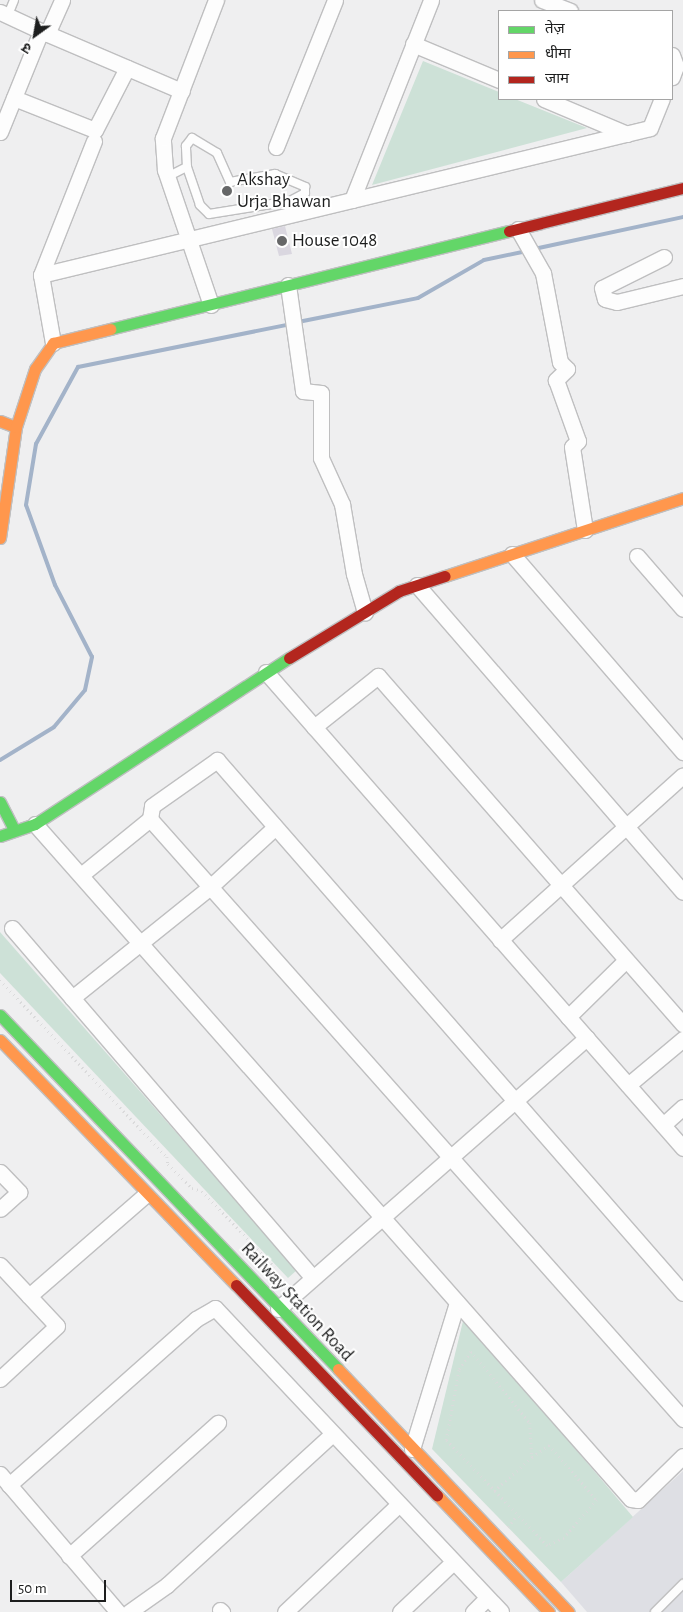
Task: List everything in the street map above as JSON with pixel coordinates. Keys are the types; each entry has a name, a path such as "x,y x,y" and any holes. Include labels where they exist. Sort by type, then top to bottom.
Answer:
{"street":[{"path":"0,132 44,32 62,0"},
{"path":"211,304 167,177 163,138 216,0"},
{"path":"276,148 335,0"},
{"path":"352,200 430,0"},
{"path":"542,0 567,10"},
{"path":"4,13 182,91"},
{"path":"414,44 498,80"},
{"path":"673,58 676,66 673,74"},
{"path":"14,98 95,130 127,68"},
{"path":"546,100 627,134"},
{"path":"41,275 650,128 662,100"},
{"path":"53,343 41,275 94,141"},
{"path":"0,538 16,427 35,369 53,343 683,188"},
{"path":"518,228 543,273 560,362 568,369 556,380 578,441 572,447 585,530"},
{"path":"664,257 602,288 605,300 617,302 683,286"},
{"path":"288,286 303,391 320,393 321,458 342,504 354,574 366,612"},
{"path":"0,421 16,427"},
{"path":"0,836 35,824 266,672 366,612 417,585 683,498"},
{"path":"512,554 683,752"},
{"path":"637,556 683,609"},
{"path":"417,585 683,892"},
{"path":"266,672 683,1148"},
{"path":"314,727 378,676 683,1024"},
{"path":"81,875 150,819 152,806 218,760 683,1293"},
{"path":"500,940 683,775"},
{"path":"0,802 14,830"},
{"path":"150,819 449,1158 683,1419"},
{"path":"35,824 634,1501 683,1456"},
{"path":"72,998 210,887 272,830 274,825"},
{"path":"0,843 14,830"},
{"path":"12,928 312,1276"},
{"path":"568,1017 626,960"},
{"name":"Railway Station Road","path":"0,1015 568,1612"},
{"path":"278,1308 312,1276 587,1038"},
{"path":"628,1085 683,1039"},
{"name":"Railway Station Road","path":"0,1040 145,1195 549,1612"},
{"path":"663,1125 683,1107"},
{"path":"0,1172 19,1192 0,1209"},
{"path":"29,1296 145,1195"},
{"path":"0,1265 57,1326 0,1378"},
{"path":"412,1449 458,1303"},
{"path":"118,1612 4,1479 196,1319 215,1308 276,1370 331,1435 501,1612"},
{"path":"70,1556 218,1423"},
{"path":"129,1612 167,1586 331,1435"},
{"path":"285,1612 398,1505"},
{"path":"400,1612 453,1562"},
{"path":"473,1612 487,1598"}],"lane":[{"path":"4,13 14,0"},
{"path":"192,138 218,153 230,182 275,174 304,187 305,193 290,201 216,216 200,204 187,166 186,146 192,138"},
{"path":"167,177 187,166"},
{"path":"654,1612 683,1584"}],"path":[{"path":"0,980 167,1157 168,1164 192,1188 202,1190 275,1267"},
{"path":"494,1491 548,1445 597,1500 564,1538 547,1546 494,1491 446,1440 459,1369 471,1351 530,1423 532,1458"}],"shaded area":[{"path":"683,1471 683,1612 587,1612 561,1582"}],"green space":[{"path":"423,61 498,92 498,100 517,100 587,128 372,185"},
{"path":"0,932 297,1270 288,1278 0,973"},
{"path":"464,1317 633,1517 561,1582 432,1449"}],"building":[{"name":"House 1048","path":"285,226 292,254 279,256 272,229"}],"waterway":[{"path":"534,249 683,217"},
{"path":"298,322 418,298 484,260 527,251"},
{"path":"0,760 54,727 85,690 92,657 55,585 26,505 36,444 78,367 291,324"}],"traffic: fast":[{"path":"110,329 509,231"},
{"path":"0,836 35,824 289,658"},
{"path":"0,802 14,829"},
{"path":"0,1015 338,1369"}],"traffic: slow":[{"path":"0,538 16,427 35,369 53,343 110,329"},
{"path":"0,421 16,427"},
{"path":"445,576 683,498"},
{"path":"0,1040 236,1285"},
{"path":"338,1369 569,1612"},
{"path":"437,1495 549,1612"}],"traffic: jam":[{"path":"509,231 683,188"},
{"path":"289,658 399,591 445,576"},
{"path":"236,1285 437,1495"}],"place":[{"name":"Akshay Urja Bhawan","path":"227,191"},
{"name":"House 1048","path":"282,241"}]}
